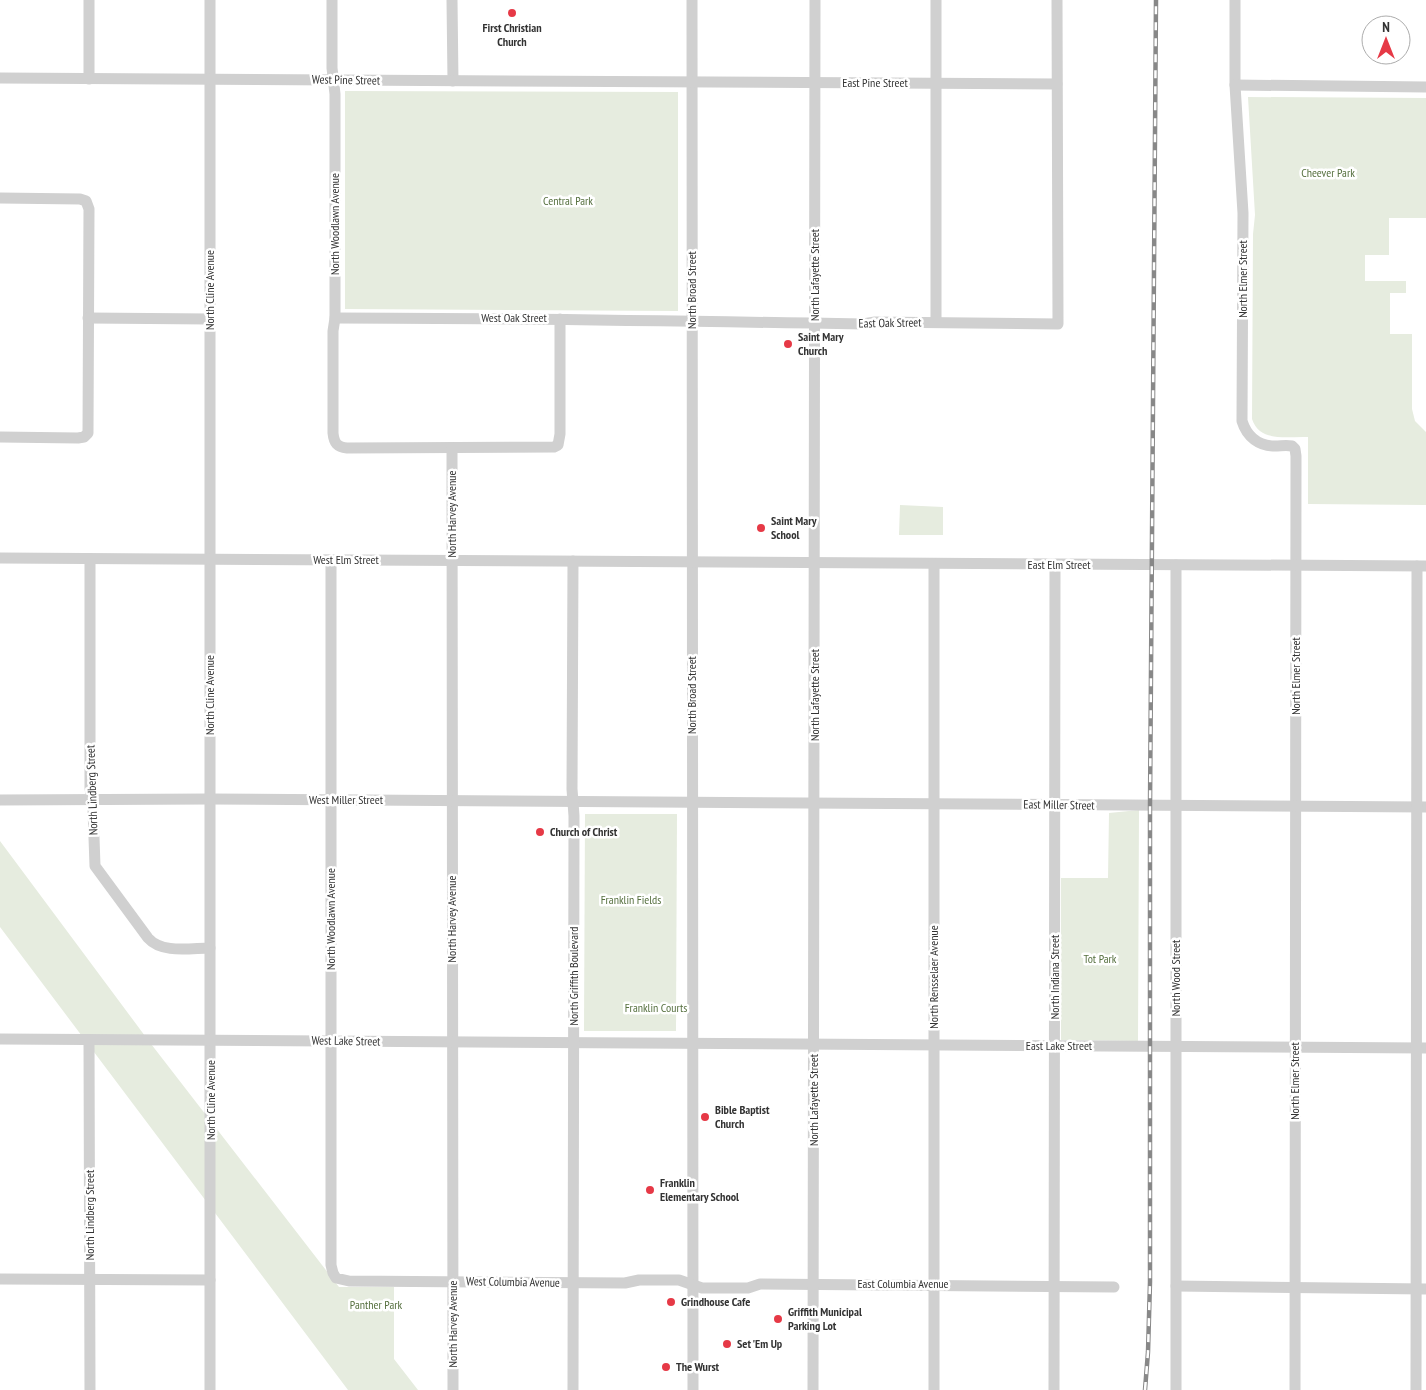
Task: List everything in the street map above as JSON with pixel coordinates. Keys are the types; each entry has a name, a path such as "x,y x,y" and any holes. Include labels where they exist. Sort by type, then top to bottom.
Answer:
{"street":[{"path":"89,0 89,79"},
{"name":"North Cline Avenue","path":"210,0 210,1390"},
{"name":"North Woodlawn Avenue","path":"332,0 332,68 335,94 334,439 339,446 452,448"},
{"path":"452,0 452,81"},
{"name":"North Broad Street","path":"692,0 692,1390"},
{"name":"North Lafayette Street","path":"813,1390 815,0"},
{"path":"936,0 936,322"},
{"path":"1057,0 1057,84"},
{"name":"North Elmer Street","path":"1235,0 1235,86 1243,213 1242,421 1247,433 1257,441 1268,445 1289,445 1296,452 1295,1390"},
{"name":"West Pine Street","path":"0,78 692,82"},
{"name":"East Pine Street","path":"692,82 1057,84"},
{"name":"East Oak Street","path":"692,322 1058,324 1057,84"},
{"path":"1235,86 1426,87"},
{"path":"0,198 76,198 86,201 88,209 87,435 78,438 0,437"},
{"path":"88,318 210,319"},
{"name":"West Oak Street","path":"335,318 560,318 692,322"},
{"path":"452,448 548,448 558,445 560,434 560,318"},
{"name":"North Harvey Avenue","path":"452,448 453,1390"},
{"name":"West Elm Street","path":"0,558 692,562"},
{"name":"North Lindberg Street","path":"90,559 90,788 94,866 155,945 162,947 210,948"},
{"name":"North Woodlawn Avenue","path":"332,560 331,1041 332,1265 334,1277"},
{"name":"North Griffith Boulevard","path":"573,562 573,1390"},
{"name":"East Elm Street","path":"692,562 1421,566"},
{"name":"North Rensselaer Avenue","path":"934,564 934,1390"},
{"name":"North Indiana Street","path":"1054,1390 1055,564"},
{"name":"North Wood Street","path":"1176,565 1176,1390"},
{"path":"1416,1390 1421,1289 1421,566"},
{"name":"West Miller Street","path":"0,800 210,799 692,802"},
{"name":"East Miller Street","path":"692,802 1421,807"},
{"name":"West Lake Street","path":"0,1038 692,1042"},
{"name":"North Lindberg Street","path":"89,1040 90,1390"},
{"name":"East Lake Street","path":"692,1042 1421,1048"},
{"name":"West Columbia Avenue","path":"334,1277 349,1281 573,1283 678,1280 692,1285"},
{"path":"0,1279 210,1280"},
{"name":"East Columbia Avenue","path":"692,1285 702,1288 748,1288 760,1284 1114,1287"},
{"path":"1176,1286 1421,1289"}],"green space":[{"name":"Central Park","path":"345,91 678,92 678,311 345,309"},
{"name":"Cheever Park","path":"1248,97 1426,98 1426,218 1389,218 1389,255 1365,255 1365,281 1406,281 1406,293 1390,293 1390,334 1412,334 1412,409 1415,421 1426,432 1426,505 1308,504 1308,437 1275,437 1268,435 1256,427 1252,419 1253,234 1255,215"},
{"path":"900,505 943,507 943,535 899,535"},
{"name":"Tot Park","path":"1139,810 1138,1041 1061,1040 1061,878 1108,878 1109,813"},
{"name":"Franklin Fields","path":"585,814 677,814 676,1031 584,1031"},
{"name":"Panther Park","path":"0,841 148,1040 339,1287 394,1287 394,1359 418,1390 348,1390 0,927"}],"railway":[{"path":"1145,1390 1150,1282 1150,806 1156,0"}],"place":[{"name":"First Christian Church","path":"512,13"},
{"name":"Saint Mary Church","path":"788,344"},
{"name":"Saint Mary School","path":"761,528"},
{"name":"Church of Christ","path":"540,832"},
{"name":"Bible Baptist Church","path":"705,1117"},
{"name":"Franklin Elementary School","path":"650,1190"},
{"name":"Grindhouse Cafe","path":"671,1302"},
{"name":"Griffith Municipal Parking Lot","path":"778,1319"},
{"name":"Set 'Em Up","path":"727,1344"},
{"name":"The Wurst","path":"666,1367"}],"park label":[{"name":"Franklin Courts","path":"656,1008"}]}
